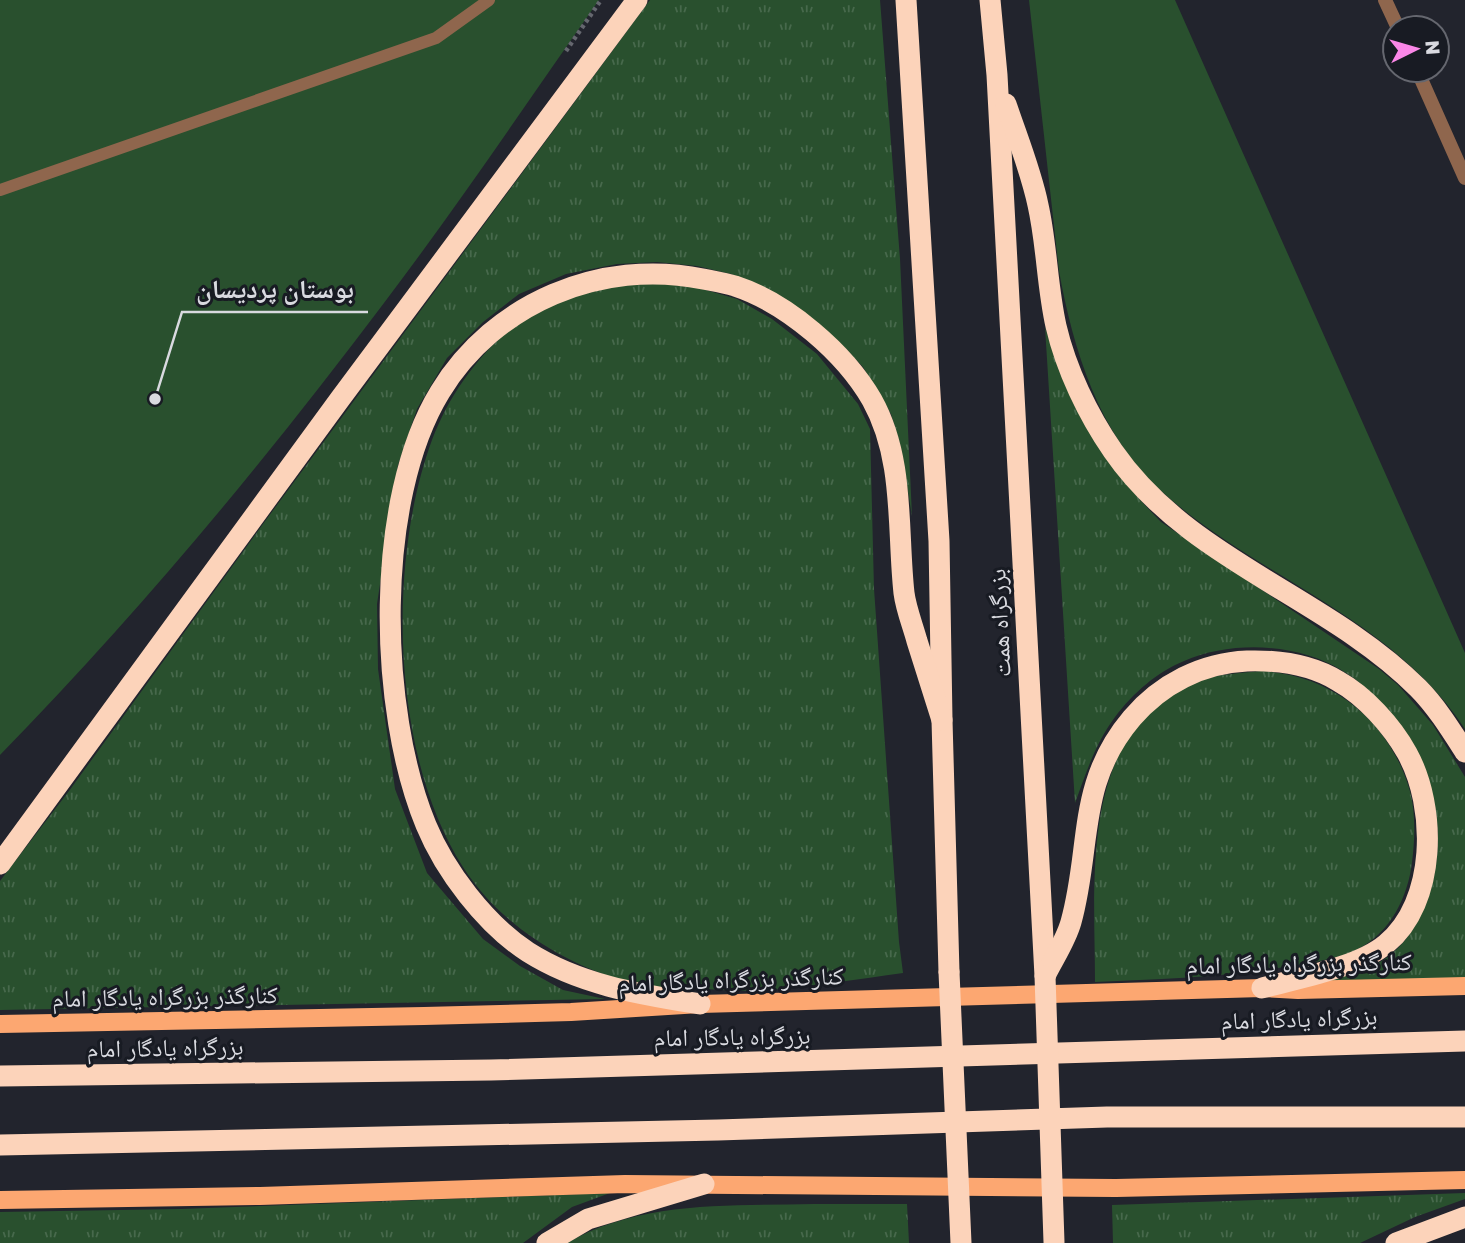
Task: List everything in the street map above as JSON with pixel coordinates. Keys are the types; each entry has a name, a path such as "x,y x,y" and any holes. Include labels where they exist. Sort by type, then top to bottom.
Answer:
{"highway":[{"path":"0,864 325,419 637,0"},
{"path":"906,0 939,541 949,972 961,1243"},
{"name":"بزرگراه همت","path":"990,0 997,75 1045,976 1054,1242"},
{"path":"997,75 1038,204 1057,328 1081,394 1113,452 1177,521 1355,636 1385,659 1418,688 1465,751"},
{"path":"700,1004 604,987 564,972 525,950 476,905 453,875 426,825 404,755 394,691 389,627 392,560 402,494 419,437 438,395 462,359 492,330 519,311 559,290 600,279 644,274 685,275 736,286 770,303 808,328 845,362 873,401 889,442 899,493 904,598 942,720"},
{"path":"1045,976 1071,925 1082,871 1091,795 1119,735 1148,701 1188,674 1235,662 1276,661 1296,664 1339,681 1359,695 1377,714 1407,753 1425,807 1428,839 1426,871 1416,903 1401,928 1386,944 1364,959 1262,988"},
{"name":"بزرگراه یادگار امام","path":"0,1076 491,1070 1465,1041"},
{"path":"0,1145 677,1130 1107,1117 1465,1117"},
{"path":"547,1243 588,1219 704,1185"},
{"path":"1396,1243 1465,1217"}],"main road":[{"name":"کنارگذر بزرگراه یادگار امام","path":"0,1024 545,1013 700,1004 1262,988 1298,990 1465,986"},
{"path":"0,1200 260,1196 625,1184 1116,1188 1465,1180"}],"street":[{"path":"1423,84 1465,178"}],"lane":[{"path":"0,190 436,38 489,0"}],"green space":[{"path":"0,0 599,0 384,303 247,478 102,647 0,755"},
{"path":"650,0 880,0 900,259 912,516 900,444 891,414 863,367 844,347 764,288 731,274 697,266 657,262 617,264 566,274 519,294 483,322 447,358 417,409 398,465 377,604 378,669 395,789 427,873 483,939 520,966 563,990 605,999 0,1010 0,881"},
{"path":"1029,0 1175,0 1465,653 1465,729 1435,690 1399,656 1361,627 1197,520 1159,489 1120,443 1092,389 1065,301 1059,271"},
{"path":"657,283 699,288 737,299 772,319 817,354 858,404 870,429 874,589 903,973 762,991 666,989 647,987 605,975 536,940 495,907 463,867 439,822 421,770 410,715 404,657 403,599 408,542 417,489 440,420 462,383 489,349 504,334 539,309 581,292"},
{"path":"1045,327 1065,382 1090,432 1122,478 1161,522 1379,669 1398,685 1433,725 1465,777 1465,978 1317,982 1378,963 1402,943 1415,926 1428,897 1438,840 1436,811 1429,783 1397,727 1365,687 1326,662 1286,650 1244,648 1203,654 1164,671 1122,708 1108,727 1092,758 1075,803"},
{"path":"1261,671 1287,674 1311,681 1354,706 1372,722 1400,764 1411,797 1414,835 1410,875 1396,913 1369,942 1330,959 1225,975 1095,982 1094,898 1102,810 1113,769 1131,733 1159,703 1198,681 1221,675"},
{"path":"610,1193 572,1207 523,1243 0,1243 0,1212 181,1209"},
{"path":"1465,1193 1465,1199 1415,1217 1360,1243 1113,1243 1112,1205"},
{"path":"907,1204 909,1243 567,1243 595,1229 656,1212 720,1206"}],"place":[{"name":"بوستان پردیسان","path":"155,399"}]}
